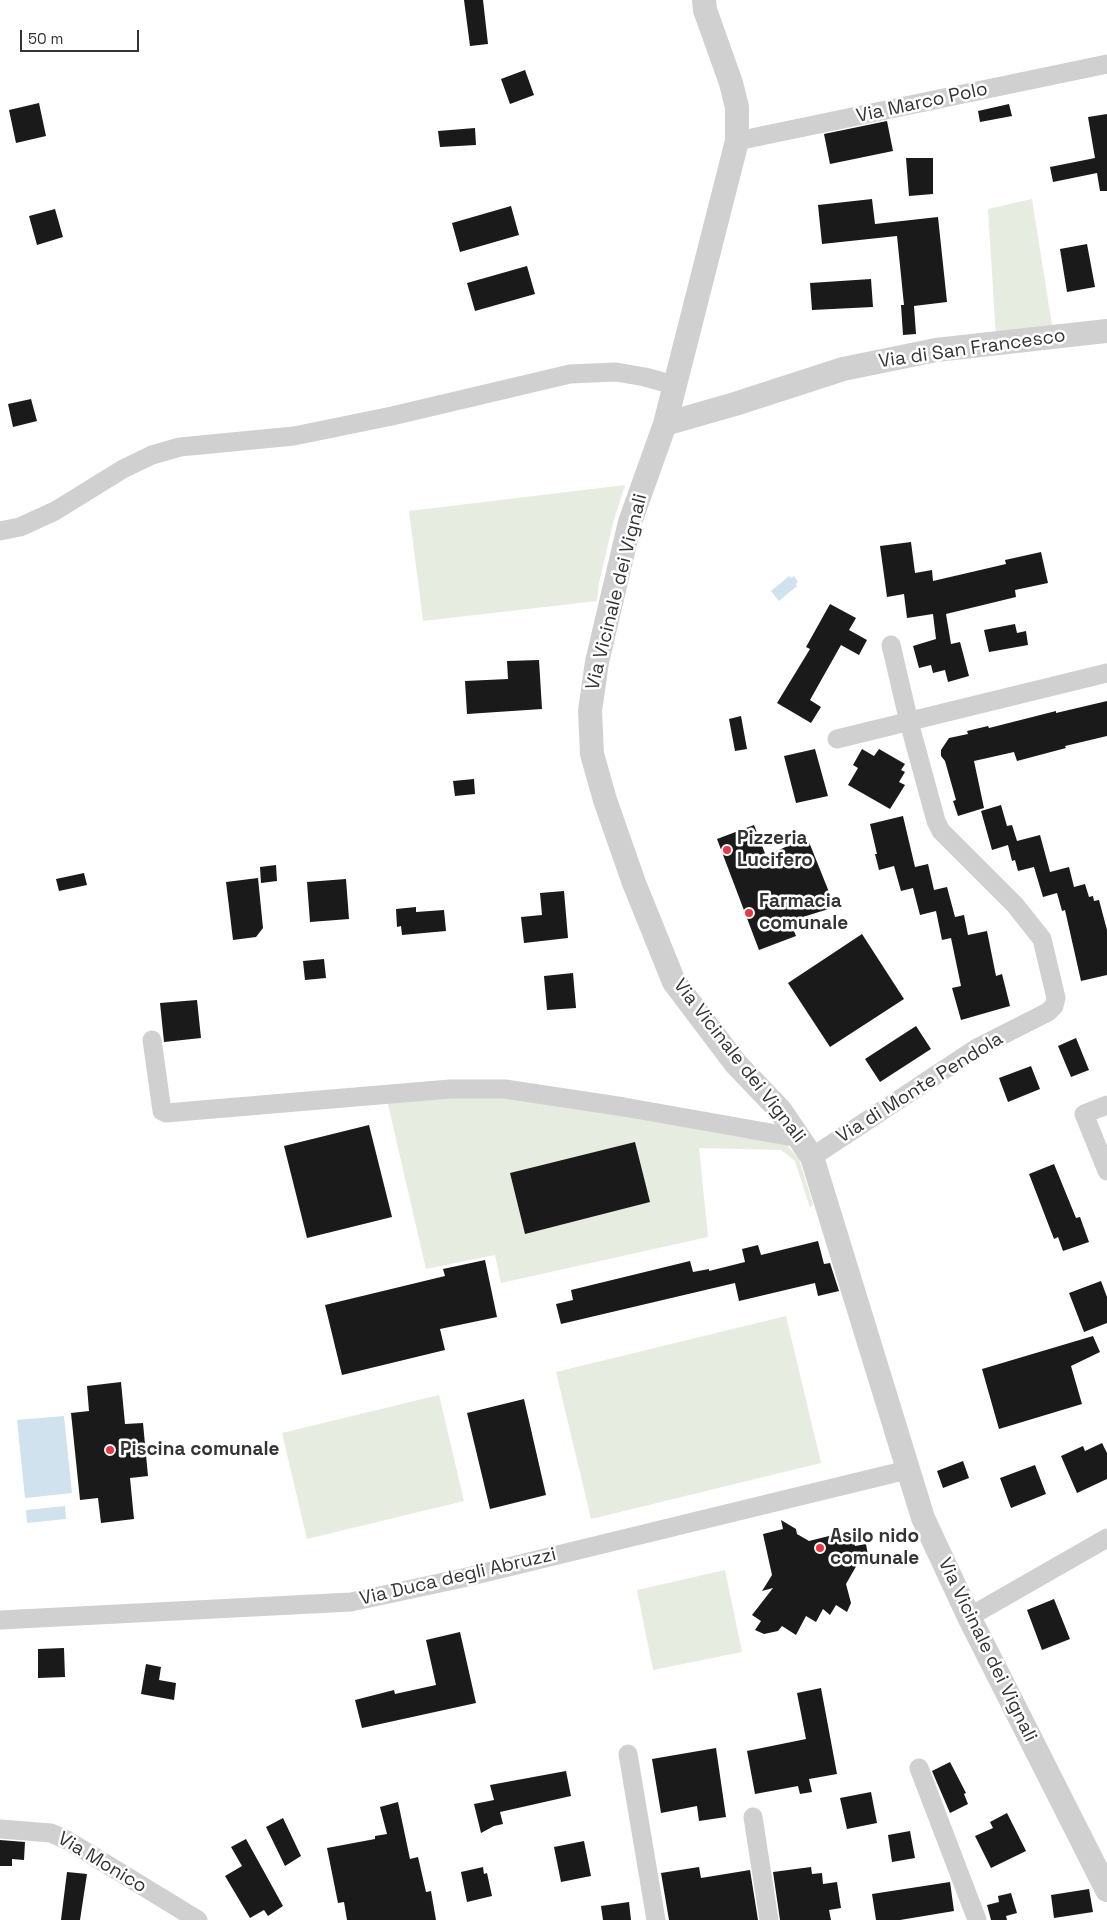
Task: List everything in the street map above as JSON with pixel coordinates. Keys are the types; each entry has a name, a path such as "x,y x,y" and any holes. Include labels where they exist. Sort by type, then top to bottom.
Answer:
{"street":[{"name":"Via Vicinale dei Vignali","path":"704,0 737,107 737,141 665,424 630,522 597,662 590,711 592,754 605,800 634,883 674,982 736,1064 780,1110 806,1148 923,1518 969,1617 1107,1890"},
{"name":"Via Marco Polo","path":"737,141 1107,64"},
{"name":"Via di San Francesco","path":"665,424 735,404 843,368 936,350 1107,331"},
{"path":"0,531 20,527 46,515 123,469 152,455 180,448 294,436 392,416 570,374 616,372 645,376 674,385"},
{"name":"Via di Monte Pendola","path":"806,1148 977,1048 1048,1012 1054,1006 1056,998 1042,939 1015,905 941,831 936,821 909,722 891,645"},
{"path":"836,739 1107,674"},
{"path":"152,1040 162,1111 166,1114 441,1090 506,1089 624,1107 806,1148"},
{"path":"1107,1105 1084,1114 1107,1171"},
{"name":"Via Duca degli Abruzzi","path":"0,1620 351,1602 479,1575 907,1470"},
{"path":"969,1617 1107,1538"},
{"path":"628,1754 656,1920"},
{"path":"919,1768 977,1920"},
{"path":"753,1817 769,1920"},
{"name":"Via Monico","path":"0,1828 51,1833 67,1840 198,1920"}],"shaded area":[{"path":"1032,199 1053,331 996,337 988,209"},
{"path":"625,485 613,523 599,583 597,601 423,621 409,511"},
{"path":"514,1096 782,1139 799,1159 813,1204 810,1208 795,1161 781,1150 699,1148 708,1237 501,1283 495,1255 426,1269 387,1100"},
{"path":"786,1316 821,1463 591,1519 556,1372"},
{"path":"439,1395 464,1501 307,1539 282,1433"},
{"path":"725,1570 742,1652 653,1670 637,1590"}],"water":[{"path":"789,576 791,578 794,576 798,582 797,586 779,601 771,591"},
{"path":"64,1416 72,1493 25,1498 17,1420"},
{"path":"65,1506 66,1519 27,1523 26,1510"}],"building":[{"path":"464,0 483,0 488,44 470,46"},
{"path":"525,70 534,95 510,104 501,79"},
{"path":"39,103 46,136 16,143 9,110"},
{"path":"1009,104 1012,116 980,122 978,111"},
{"path":"1107,114 1107,191 1100,191 1097,173 1053,182 1050,167 1095,158 1088,117"},
{"path":"887,121 893,151 830,164 824,134"},
{"path":"475,128 476,145 440,147 438,131"},
{"path":"906,158 933,158 933,194 909,196"},
{"path":"872,199 875,224 938,217 947,302 914,306 916,334 903,335 901,305 904,305 897,236 822,244 818,205"},
{"path":"511,206 519,235 460,252 452,223"},
{"path":"55,209 63,237 37,245 29,216"},
{"path":"1087,244 1095,287 1067,292 1060,249"},
{"path":"527,266 535,294 475,311 467,283"},
{"path":"871,279 873,307 812,310 810,283"},
{"path":"31,399 37,421 13,427 8,404"},
{"path":"911,542 915,573 932,570 933,581 1006,564 1005,560 1041,552 1048,583 1015,590 1016,597 946,614 951,644 960,642 969,676 948,682 945,670 933,673 931,665 919,668 913,646 936,639 933,614 907,618 904,594 887,597 880,546"},
{"path":"830,604 856,618 849,630 867,640 859,655 841,645 810,700 821,707 811,723 777,703 810,649 806,647"},
{"path":"1015,624 1017,633 1026,631 1028,645 989,652 984,630"},
{"path":"539,660 542,709 467,714 465,681 508,679 507,661"},
{"path":"1107,701 1107,736 1065,746 1066,748 1017,761 1014,752 974,761 984,808 958,816 953,801 956,800 945,761 941,756 941,750 949,738 968,734 967,731 988,726 989,728 1056,711 1056,713"},
{"path":"741,716 747,749 735,751 729,719"},
{"path":"815,749 828,796 796,803 784,756"},
{"path":"862,749 874,756 879,749 905,764 901,770 905,772 899,782 905,785 890,809 848,785 858,768 853,765"},
{"path":"474,779 475,794 455,796 453,781"},
{"path":"1001,805 1007,826 1012,825 1017,841 1040,835 1050,872 1069,867 1074,887 1085,884 1089,897 1093,896 1094,901 1099,900 1107,930 1107,975 1081,981 1065,910 1062,911 1057,893 1043,897 1034,867 1018,871 1015,860 1012,861 1008,845 992,850 981,811"},
{"path":"903,816 915,867 928,864 934,890 947,887 955,917 964,915 968,935 987,931 996,976 1002,974 1010,1006 961,1020 952,988 961,986 951,938 942,940 936,911 920,915 913,888 901,891 894,866 879,870 870,824"},
{"path":"754,825 766,856 807,837 835,907 790,921 796,936 759,950 717,839"},
{"path":"276,865 277,881 261,883 260,867"},
{"path":"84,873 87,885 59,891 56,879"},
{"path":"258,878 263,928 256,937 233,940 226,882"},
{"path":"346,879 349,919 310,922 307,882"},
{"path":"564,891 568,938 524,943 521,917 542,915 540,893"},
{"path":"416,907 416,912 444,910 446,931 402,935 401,926 397,927 396,909"},
{"path":"862,934 904,999 830,1047 788,983"},
{"path":"324,959 326,978 305,980 303,961"},
{"path":"573,973 576,1008 547,1010 544,976"},
{"path":"197,1000 201,1038 164,1042 160,1003"},
{"path":"916,1026 931,1049 880,1082 865,1059"},
{"path":"1076,1038 1089,1070 1071,1077 1058,1046"},
{"path":"1031,1066 1040,1089 1008,1102 999,1078"},
{"path":"369,1125 392,1217 307,1238 284,1146"},
{"path":"635,1142 650,1202 525,1234 510,1173"},
{"path":"1054,1164 1076,1218 1080,1217 1089,1242 1063,1251 1058,1237 1054,1239 1029,1174"},
{"path":"818,1241 824,1264 830,1263 839,1291 818,1296 815,1283 739,1301 735,1283 561,1324 556,1304 573,1300 571,1290 690,1261 693,1272 709,1269 709,1271 745,1262 742,1249 758,1245 761,1255"},
{"path":"485,1260 497,1317 440,1329 445,1350 342,1375 325,1305 445,1276 443,1269"},
{"path":"1101,1281 1107,1297 1107,1323 1084,1332 1069,1293"},
{"path":"1093,1336 1100,1352 1071,1366 1082,1404 999,1429 982,1369"},
{"name":"Piscina comunale","path":"121,1382 125,1424 143,1423 148,1476 130,1478 134,1519 101,1523 98,1498 80,1500 71,1413 89,1411 87,1386"},
{"path":"524,1399 546,1495 490,1509 467,1413"},
{"path":"1102,1443 1107,1453 1107,1479 1077,1493 1061,1456 1083,1446 1085,1451"},
{"path":"963,1461 969,1478 943,1488 937,1471"},
{"path":"1035,1465 1046,1494 1011,1508 1000,1478"},
{"path":"781,1520 796,1529 797,1534 809,1541 841,1533 842,1537 852,1534 855,1546 866,1544 869,1561 858,1563 846,1584 851,1603 847,1612 836,1605 830,1615 823,1609 816,1622 806,1616 796,1635 782,1626 778,1631 764,1634 755,1630 761,1621 752,1615 773,1588 762,1591 772,1575 763,1534 783,1529"},
{"path":"1054,1599 1070,1639 1042,1650 1027,1610"},
{"path":"460,1632 476,1703 362,1728 355,1700 394,1690 395,1694 436,1685 426,1640"},
{"path":"64,1648 65,1677 38,1678 38,1649"},
{"path":"146,1664 161,1667 159,1680 176,1683 174,1700 141,1694"},
{"path":"821,1688 837,1774 809,1779 812,1792 800,1794 798,1786 755,1794 747,1751 806,1739 797,1693"},
{"path":"716,1748 726,1817 699,1821 697,1806 661,1813 652,1759"},
{"path":"950,1762 966,1793 964,1794 968,1804 950,1813 932,1771"},
{"path":"566,1771 571,1796 500,1812 503,1824 494,1826 481,1833 474,1804 494,1800 490,1785"},
{"path":"871,1792 877,1823 847,1829 840,1798"},
{"path":"398,1802 410,1859 418,1857 426,1892 431,1891 436,1920 347,1920 344,1902 338,1903 327,1848 375,1839 375,1836 387,1834 380,1807"},
{"path":"1007,1813 1026,1851 991,1868 975,1836 993,1828 990,1822"},
{"path":"283,1818 301,1856 285,1866 266,1827"},
{"path":"910,1831 915,1858 892,1862 888,1835"},
{"path":"246,1839 283,1906 268,1916 264,1910 250,1918 225,1876 242,1866 231,1847"},
{"path":"0,1840 25,1842 24,1860 12,1859 12,1866 0,1866"},
{"path":"584,1841 591,1876 561,1882 554,1847"},
{"path":"483,1867 484,1874 487,1873 492,1896 467,1902 461,1872"},
{"path":"699,1867 701,1878 750,1870 758,1920 669,1920 661,1873"},
{"path":"811,1867 812,1874 822,1873 823,1884 837,1882 841,1908 829,1910 831,1920 780,1920 773,1872"},
{"path":"67,1872 87,1874 80,1920 61,1920"},
{"path":"950,1882 954,1911 900,1920 876,1920 872,1894"},
{"path":"1089,1889 1093,1912 1054,1918 1051,1895"},
{"path":"1011,1893 1017,1913 1006,1916 1007,1920 991,1920 987,1905 999,1902 998,1896"},
{"path":"629,1902 631,1920 603,1920 601,1906"}],"place":[{"name":"Pizzeria Lucifero","path":"727,850"},
{"name":"Farmacia comunale","path":"749,913"},
{"name":"Piscina comunale","path":"110,1450"},
{"name":"Asilo nido comunale","path":"820,1548"}]}
